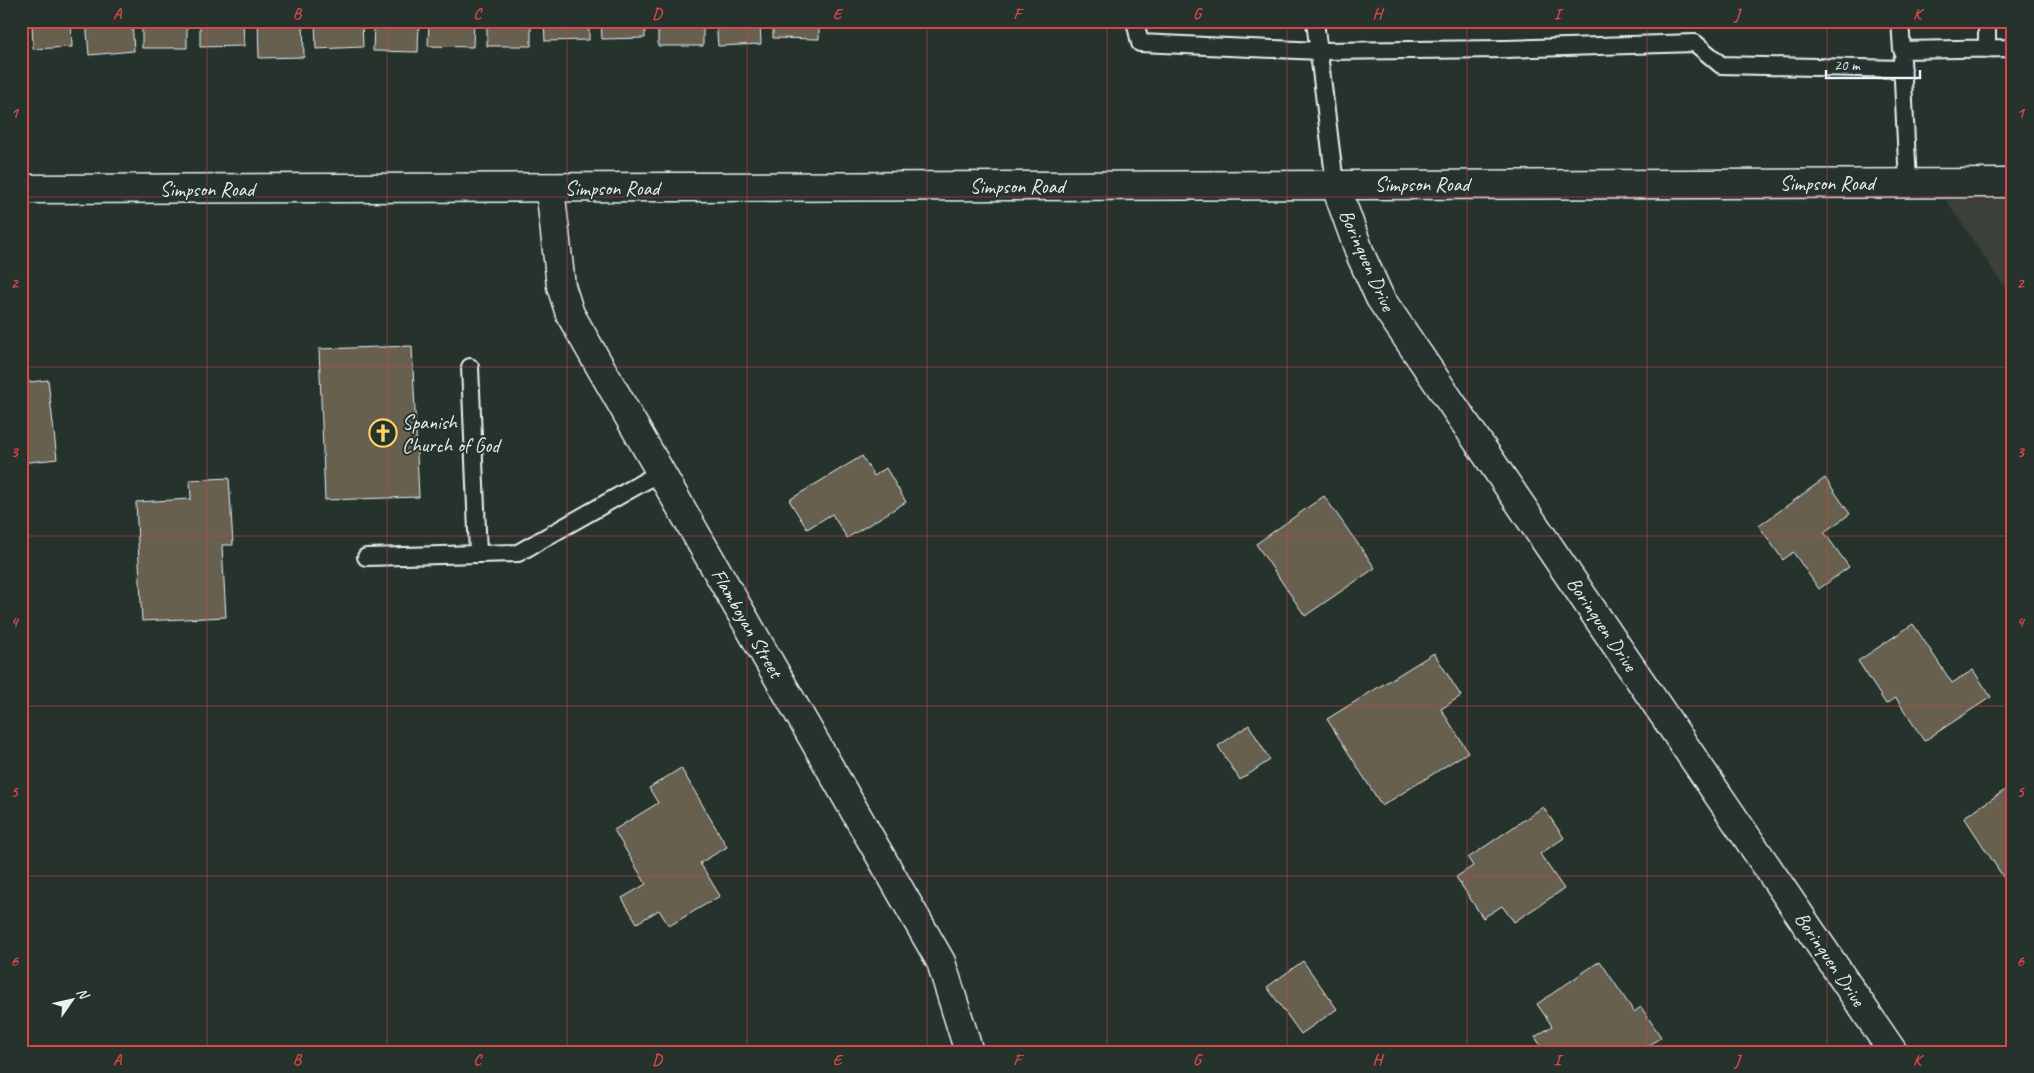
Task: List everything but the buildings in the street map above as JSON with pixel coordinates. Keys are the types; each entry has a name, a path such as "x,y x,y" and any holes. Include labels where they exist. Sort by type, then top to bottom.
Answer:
{"street":[{"name":"Simpson Road","path":"21,189 2013,183"},
{"name":"Borinquen Drive","path":"1335,184 1361,256 1380,298 1894,1052"},
{"name":"Flamboyan Street","path":"550,188 561,286 570,314 941,962 969,1052"}],"lane":[{"path":"1134,21 1140,43 1319,50 1505,49 1695,43 1721,65 1903,69"},
{"path":"1315,21 1335,184"},
{"path":"1900,21 1908,183"},
{"path":"1987,21 1987,48"},
{"path":"1902,50 2013,48"},
{"path":"470,367 478,554"},
{"path":"366,557 518,553 661,472"}],"shaded area":[{"path":"1946,200 2013,200 2013,300"}],"place":[{"name":"Spanish Church of God","path":"383,433"}]}
